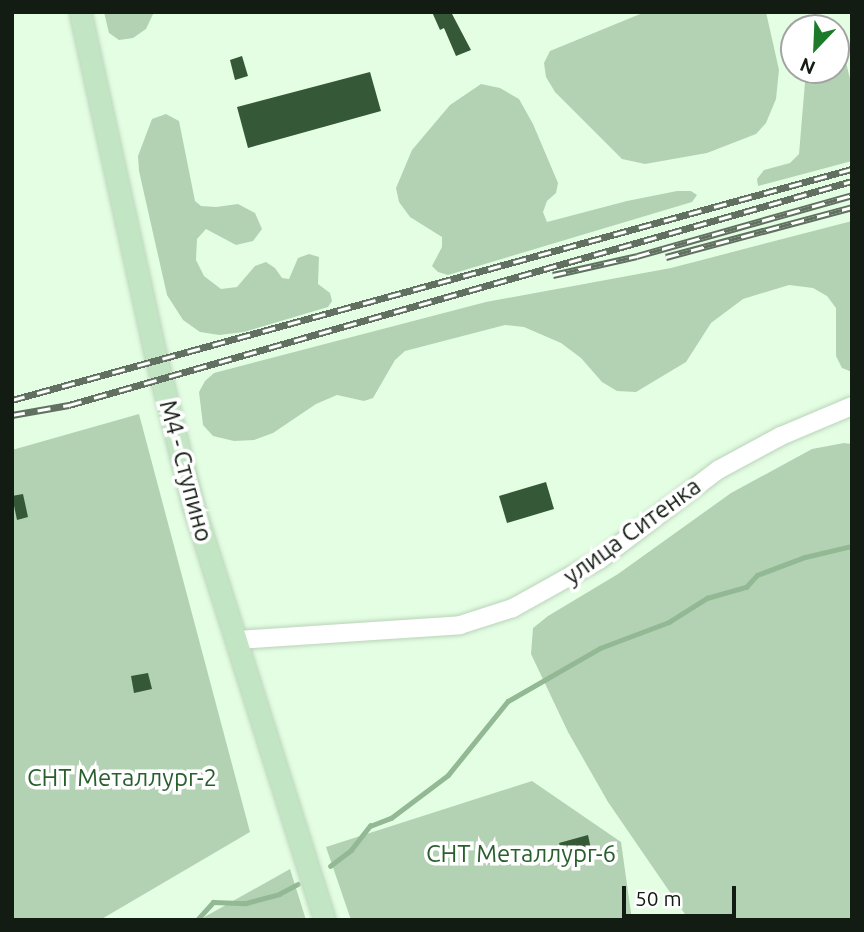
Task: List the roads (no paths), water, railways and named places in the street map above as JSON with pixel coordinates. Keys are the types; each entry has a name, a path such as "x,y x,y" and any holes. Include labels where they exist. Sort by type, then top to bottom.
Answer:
{"main road":[{"name":"М4 - Ступино","path":"80,12 193,505 326,920"}],"street":[{"name":"улица Ситенка","path":"237,640 460,625 513,608 599,560 718,470 781,436 852,406"}],"waterway":[{"path":"330,866 351,850 370,826 391,818 448,775 508,701 600,648 669,622 707,598 746,587 757,575 805,557 852,546"},
{"path":"197,920 213,902 246,903 279,894 298,884"}],"railway":[{"path":"12,400 852,169"},
{"path":"12,415 69,405 852,181"},
{"path":"553,275 637,256 852,195"},
{"path":"666,257 852,207"}],"park label":[{"name":"СНТ Металлург-2","path":"122,778"},
{"name":"СНТ Металлург-6","path":"521,854"}]}
